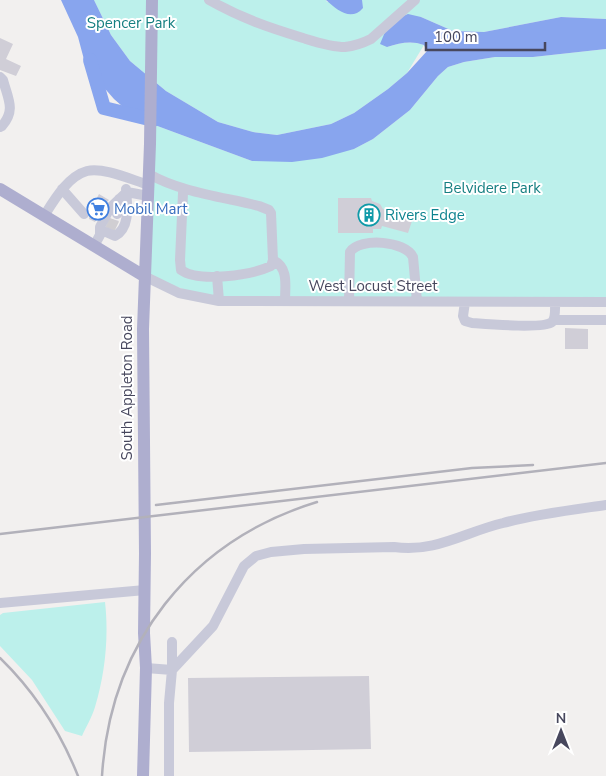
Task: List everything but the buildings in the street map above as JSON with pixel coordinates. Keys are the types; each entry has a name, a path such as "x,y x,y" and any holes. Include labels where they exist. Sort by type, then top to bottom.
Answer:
{"main road":[{"name":"South Appleton Road","path":"143,776 146,668 143,339 150,144 152,0"},
{"path":"0,189 44,216 102,235 144,276"}],"street":[{"path":"209,0 236,15 262,26 314,41 346,47 371,39 415,0"},
{"path":"0,77 3,80 11,109 8,119 0,127"},
{"path":"44,216 62,189 86,171 94,170 125,177 148,185"},
{"path":"117,214 123,195 125,177"},
{"path":"123,195 127,218 120,233 115,236 102,235 100,227 110,208 123,195 158,179 177,185 184,190 196,191 269,210 273,260 271,266 230,276 188,274 181,270 184,190"},
{"path":"62,189 84,214"},
{"path":"349,301 350,252 360,244 367,243 388,244 412,253 414,257 416,301"},
{"path":"273,260 279,263 285,272 285,301"},
{"name":"West Locust Street","path":"144,276 179,293 219,301 606,302"},
{"path":"217,276 219,301"},
{"path":"465,302 463,316 465,321 472,323 539,326 554,320 606,320"},
{"path":"554,320 555,302"},
{"path":"172,670 213,626 244,566 256,556 304,548 394,547 409,549 429,547 500,523 535,515 606,505"},
{"path":"0,603 145,590"},
{"path":"169,776 169,703 172,642"},
{"path":"146,668 172,670"}],"green space":[{"name":"Spencer Park","path":"94,0 326,0 327,2 360,0 606,0 606,19 561,17 484,32 453,31 421,17 387,47 410,42 424,45 407,73 388,89 354,113 331,124 277,135 253,132 218,122 166,91 130,61 111,35"},
{"name":"Belvidere Park","path":"606,49 606,302 219,301 144,276 152,124 252,161 354,149 373,139 410,110 438,76 448,67 464,62 495,57 533,57"},
{"path":"105,602 107,629 104,669 95,707 82,736 65,731 32,680 0,646 0,615 3,613"}],"water":[{"path":"61,0 94,0 111,35 130,61 166,91 218,122 253,132 277,135 331,124 354,113 407,73 427,51 424,45 410,42 387,47 380,44 385,32 401,17 408,14 421,17 453,31 484,32 561,17 606,19 606,49 533,57 495,57 464,62 448,67 438,76 410,110 373,139 354,149 322,158 292,162 252,161 152,124 130,113 114,99 86,67 78,37"},
{"path":"326,0 362,0 363,8 354,14 344,13"}],"waterway":[{"path":"90,60 104,108 153,120"}],"tunnel":[{"path":"110,229 117,214"}],"railway":[{"path":"0,534 606,463"},
{"path":"156,505 472,468 533,465"},
{"path":"102,776 108,728 121,683 140,642 165,604 195,571 231,543 272,520 317,502"},
{"path":"0,658 24,684 55,728 78,776"}],"place":[{"name":"Mobil Mart","path":"98,209"},
{"name":"Rivers Edge","path":"369,215"}]}
